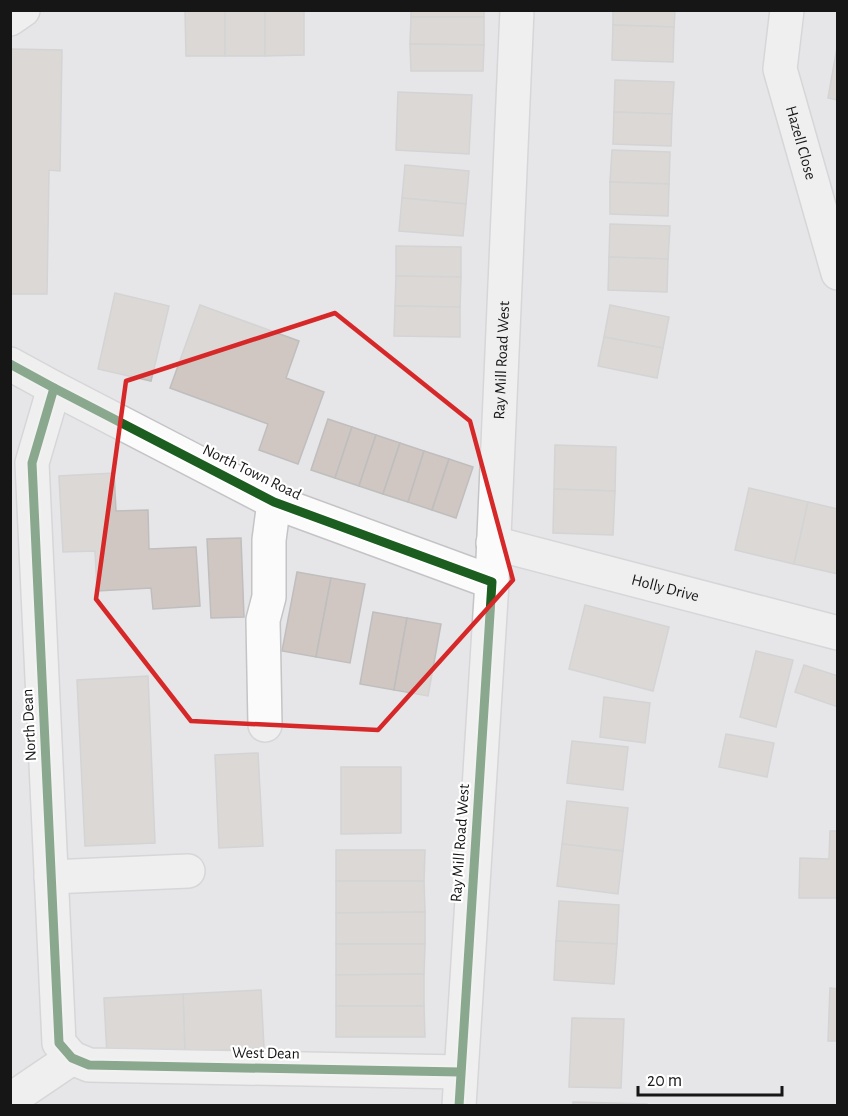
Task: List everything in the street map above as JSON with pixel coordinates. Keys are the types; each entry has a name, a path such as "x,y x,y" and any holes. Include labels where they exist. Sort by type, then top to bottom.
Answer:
{"street":[{"path":"10,19 23,10"},
{"name":"Ray Mill Road West","path":"459,1106 492,582 517,10"},
{"name":"Hazell Close","path":"787,10 780,69 837,273"},
{"name":"North Town Road","path":"10,364 274,502 492,582"},
{"name":"North Dean","path":"54,388 32,462 59,1043 72,1058"},
{"path":"265,724 263,620 269,597 269,540 274,502"},
{"name":"Holly Drive","path":"493,543 837,633"},
{"path":"51,877 188,871"},
{"path":"10,1100 72,1058"},
{"name":"West Dean","path":"72,1058 88,1065 460,1072"}],"highlighted area":[{"path":"335,313 470,421 513,580 378,730 191,721 96,599 126,381"}],"building":[{"path":"185,10 225,10 225,56 186,56"},
{"path":"225,10 265,10 265,56 225,56"},
{"path":"265,10 304,10 304,55 265,56"},
{"path":"411,10 484,10 484,17 411,17"},
{"path":"613,10 675,10 674,27 613,25"},
{"path":"411,17 484,17 484,45 410,44"},
{"path":"613,25 674,27 673,62 612,60"},
{"path":"838,42 838,100 828,98"},
{"path":"410,44 484,45 483,71 411,71"},
{"path":"11,49 62,50 60,171 49,170 47,294 10,294"},
{"path":"615,80 674,82 672,114 614,112"},
{"path":"398,92 472,95 469,154 396,150"},
{"path":"614,112 672,114 671,146 613,144"},
{"path":"612,150 670,152 669,184 610,182"},
{"path":"405,165 469,171 466,204 402,198"},
{"path":"610,182 669,184 668,216 610,214"},
{"path":"402,198 466,204 463,236 399,231"},
{"path":"610,224 670,226 668,259 609,257"},
{"path":"396,246 461,247 461,277 396,276"},
{"path":"609,257 668,259 667,292 608,290"},
{"path":"396,276 461,277 460,307 395,306"},
{"path":"115,293 169,306 151,381 98,369"},
{"path":"200,305 299,341 286,378 324,392 298,464 259,450 268,424 170,388"},
{"path":"610,305 669,317 663,348 604,337"},
{"path":"395,306 460,307 460,337 394,336"},
{"path":"604,337 663,348 657,378 598,366"},
{"path":"328,419 352,427 335,478 311,470"},
{"path":"352,427 376,435 359,486 335,478"},
{"path":"376,435 400,443 383,494 359,486"},
{"path":"400,443 424,451 408,502 383,494"},
{"path":"555,445 616,447 615,491 554,489"},
{"path":"424,451 449,459 432,510 408,502"},
{"path":"449,459 473,467 456,518 432,510"},
{"path":"114,473 116,511 148,510 149,549 196,547 200,606 153,609 151,588 97,591 95,551 63,552 59,476"},
{"path":"749,488 808,502 794,564 735,550"},
{"path":"554,489 615,491 613,535 553,533"},
{"path":"808,502 838,509 838,574 794,564"},
{"path":"241,538 244,617 211,618 207,539"},
{"path":"297,572 331,578 316,657 282,651"},
{"path":"331,578 365,584 350,663 316,657"},
{"path":"585,605 669,627 653,691 569,669"},
{"path":"373,612 407,618 394,690 360,684"},
{"path":"407,618 441,624 428,696 394,690"},
{"path":"756,651 793,660 776,727 740,717"},
{"path":"804,665 838,676 838,707 795,692"},
{"path":"148,676 155,843 85,846 77,680"},
{"path":"604,697 650,703 645,743 600,737"},
{"path":"726,734 774,743 767,777 719,767"},
{"path":"572,741 628,747 623,790 567,783"},
{"path":"258,753 263,846 219,848 215,755"},
{"path":"341,767 401,767 401,833 341,834"},
{"path":"567,801 628,808 623,851 562,844"},
{"path":"830,831 838,831 838,898 799,898 800,858 829,859"},
{"path":"562,844 623,851 618,894 557,886"},
{"path":"336,850 425,850 424,881 336,881"},
{"path":"336,881 424,881 425,912 336,913"},
{"path":"559,901 619,905 617,944 556,941"},
{"path":"425,912 425,944 336,944 336,913"},
{"path":"556,941 617,944 614,984 554,980"},
{"path":"336,944 425,944 424,974 336,975"},
{"path":"424,974 424,1006 336,1006 336,975"},
{"path":"830,988 838,989 838,1041 828,1041"},
{"path":"261,990 264,1048 185,1052 183,994"},
{"path":"183,994 185,1052 107,1056 104,998"},
{"path":"336,1006 424,1006 425,1037 336,1037"},
{"path":"572,1018 624,1019 621,1088 569,1087"},
{"path":"573,1102 647,1104 647,1106 573,1106"}],"cycle path":[{"path":"10,364 274,502 492,582 459,1106"},
{"path":"54,388 32,463 59,1043 72,1058 89,1065 460,1072"}]}
